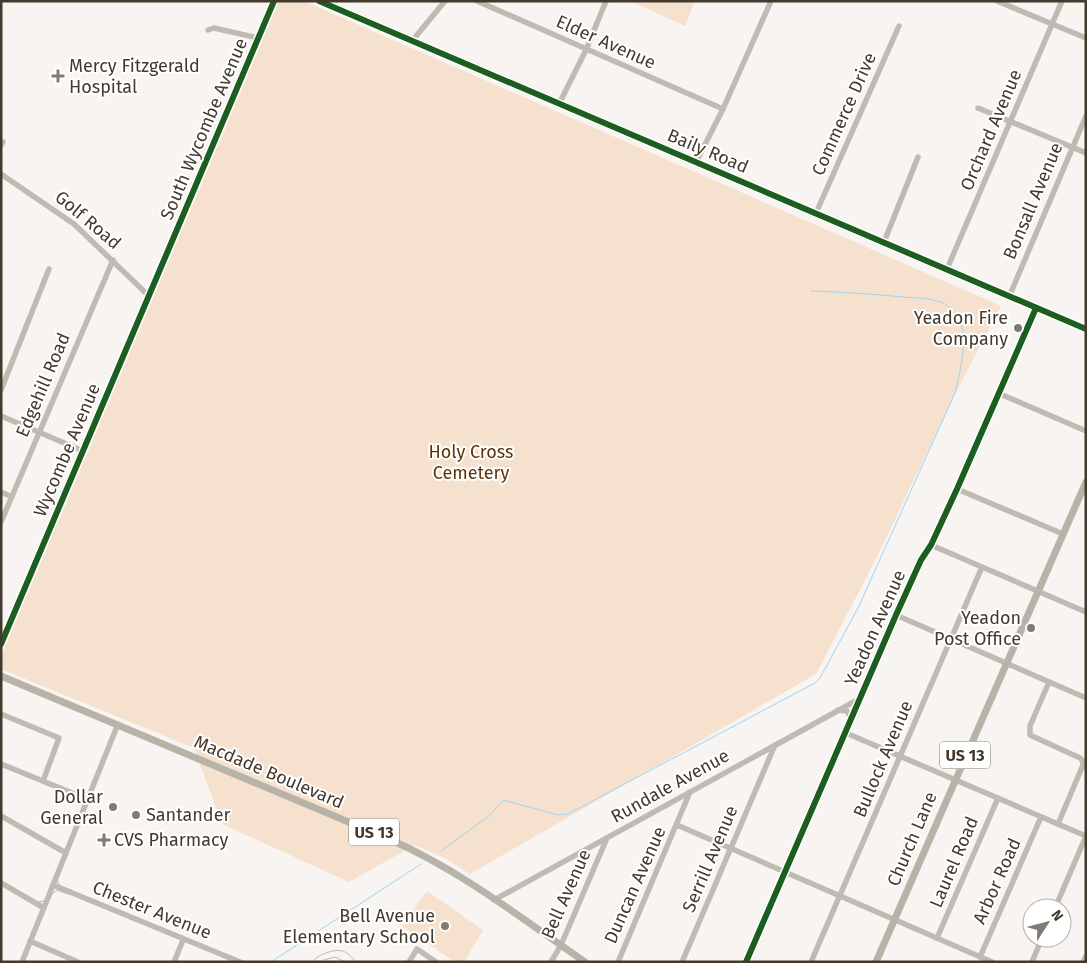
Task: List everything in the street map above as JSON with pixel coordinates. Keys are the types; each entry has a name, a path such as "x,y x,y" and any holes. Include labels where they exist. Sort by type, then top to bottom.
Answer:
{"main road":[{"name":"Church Lane","path":"876,962 1086,482"},
{"name":"US 13","path":"1,676 118,724"},
{"name":"Macdade Boulevard","path":"118,724 407,846 445,866 585,962"}],"street":[{"name":"South Wycombe Avenue","path":"161,268 274,1"},
{"name":"Baily Road","path":"319,1 1086,329"},
{"path":"412,41 445,1"},
{"name":"Elder Avenue","path":"478,1 723,109"},
{"path":"559,104 586,50 606,1"},
{"path":"696,162 723,109 772,1"},
{"path":"997,1 1086,38"},
{"name":"Orchard Avenue","path":"947,269 1062,1"},
{"name":"Commerce Drive","path":"816,214 899,26"},
{"path":"208,30 214,28 258,38"},
{"path":"978,108 1086,153"},
{"name":"Bonsall Avenue","path":"1009,297 1086,116"},
{"path":"884,242 918,157"},
{"name":"Golf Road","path":"1,174 67,218 149,296"},
{"name":"Edgehill Road","path":"1,522 113,260"},
{"name":"Wycombe Avenue","path":"1,644 161,268"},
{"path":"1,390 50,269"},
{"name":"Yeadon Avenue","path":"746,962 851,723 896,614 957,489 1036,308"},
{"path":"998,393 1086,431"},
{"path":"1,416 83,451"},
{"path":"957,489 1063,534"},
{"path":"1,492 12,497"},
{"path":"931,545 1086,612"},
{"name":"Bullock Avenue","path":"811,962 982,567"},
{"path":"896,614 1086,698"},
{"path":"1049,682 1030,726 1030,735 1080,758 1083,763 1058,824"},
{"name":"Rundale Avenue","path":"494,900 861,698"},
{"path":"838,710 847,711 851,718 851,723"},
{"path":"1,714 59,738 44,781"},
{"path":"22,962 118,724"},
{"path":"846,733 1086,836 1059,898"},
{"name":"Serrill Avenue","path":"682,962 775,745"},
{"path":"751,758 762,760 766,768"},
{"path":"1,764 87,799"},
{"name":"Duncan Avenue","path":"618,962 690,792"},
{"name":"Laurel Road","path":"937,938 998,798"},
{"path":"1,816 65,853"},
{"name":"Arbor Road","path":"980,956 1041,817"},
{"path":"677,825 992,962"},
{"name":"Bell Avenue","path":"551,962 561,945 607,838"},
{"path":"1,883 44,908"},
{"name":"Chester Avenue","path":"53,885 240,962"},
{"path":"174,962 183,940"},
{"path":"30,941 78,962"},
{"path":"1032,962 1038,948"},
{"path":"409,962 417,949 436,962"},
{"path":"1083,962 1086,956"}],"green space":[{"name":"Holy Cross Cemetery","path":"279,1 304,1 1001,306 953,398 879,553 816,674 470,874 446,859 415,845 349,882 222,824 194,748 1,669 1,656"},
{"path":"630,1 695,1 685,26"},
{"path":"427,891 483,930 464,962 455,962 402,926"}],"waterway":[{"path":"441,851 489,816 503,800 558,815 568,814 815,683 820,678 858,608 955,393 964,340 958,318 950,308 941,302 918,298 811,291"},
{"path":"271,962 421,864"}],"tram line":[{"path":"1,765 78,797 83,802 83,809 57,874 60,886 245,962"},
{"path":"1,882 38,902 44,901 57,890 68,894"},
{"path":"312,962 317,957 339,950 349,955 355,962"},
{"path":"324,960 335,957 345,962"}],"cycle path":[{"path":"1,644 274,1"},
{"path":"319,1 1086,329"},
{"path":"746,962 896,615 957,489 1036,308"}],"place":[{"name":"Mercy Fitzgerald Hospital","path":"58,76"},
{"name":"Yeadon Fire Company","path":"1018,328"},
{"name":"Yeadon Post Office","path":"1031,628"},
{"name":"Dollar General","path":"113,807"},
{"name":"Santander","path":"136,815"},
{"name":"CVS Pharmacy","path":"104,840"},
{"name":"Bell Avenue Elementary School","path":"445,926"}]}
